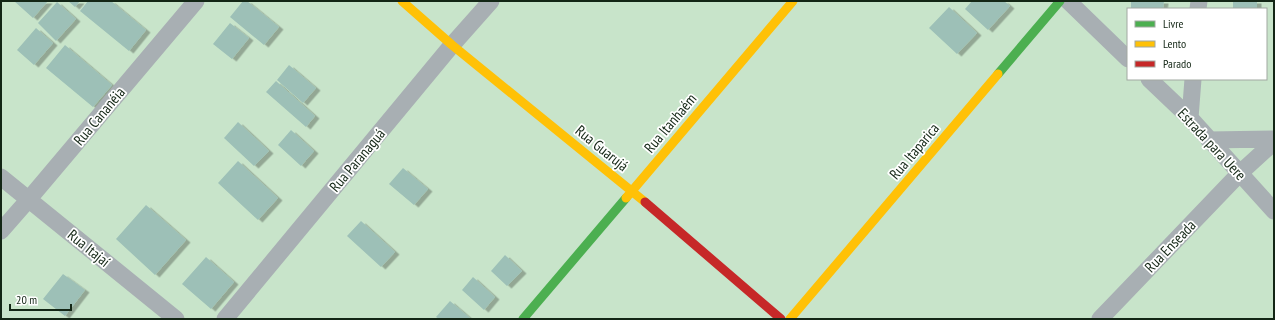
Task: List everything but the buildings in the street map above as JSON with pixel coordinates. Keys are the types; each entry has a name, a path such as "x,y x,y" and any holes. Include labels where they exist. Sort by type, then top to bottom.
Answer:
{"street":[{"name":"Rua Cananéia","path":"1,231 196,1"},
{"name":"Rua Guarujá","path":"402,1 452,45 632,190 781,319"},
{"name":"Rua Paranaguá","path":"225,319 490,1"},
{"name":"Rua Itanhaém","path":"523,319 793,1"},
{"name":"Rua Itaparica","path":"790,319 1060,1"},
{"path":"1068,1 1127,58"},
{"name":"Estrada para Uere","path":"1150,80 1190,118 1274,211"},
{"path":"1190,118 1193,80"},
{"path":"1209,140 1274,139"},
{"name":"Rua Enseada","path":"1100,319 1240,173 1274,142"},
{"name":"Rua Itajaí","path":"1,177 176,319"}],"traffic: fast":[{"path":"998,74 1060,1"},
{"path":"523,319 626,198"}],"traffic: slow":[{"path":"402,1 452,45 645,202"},
{"path":"626,198 793,1"},
{"path":"790,319 998,74"}],"traffic: jam":[{"path":"645,202 781,319"}]}
